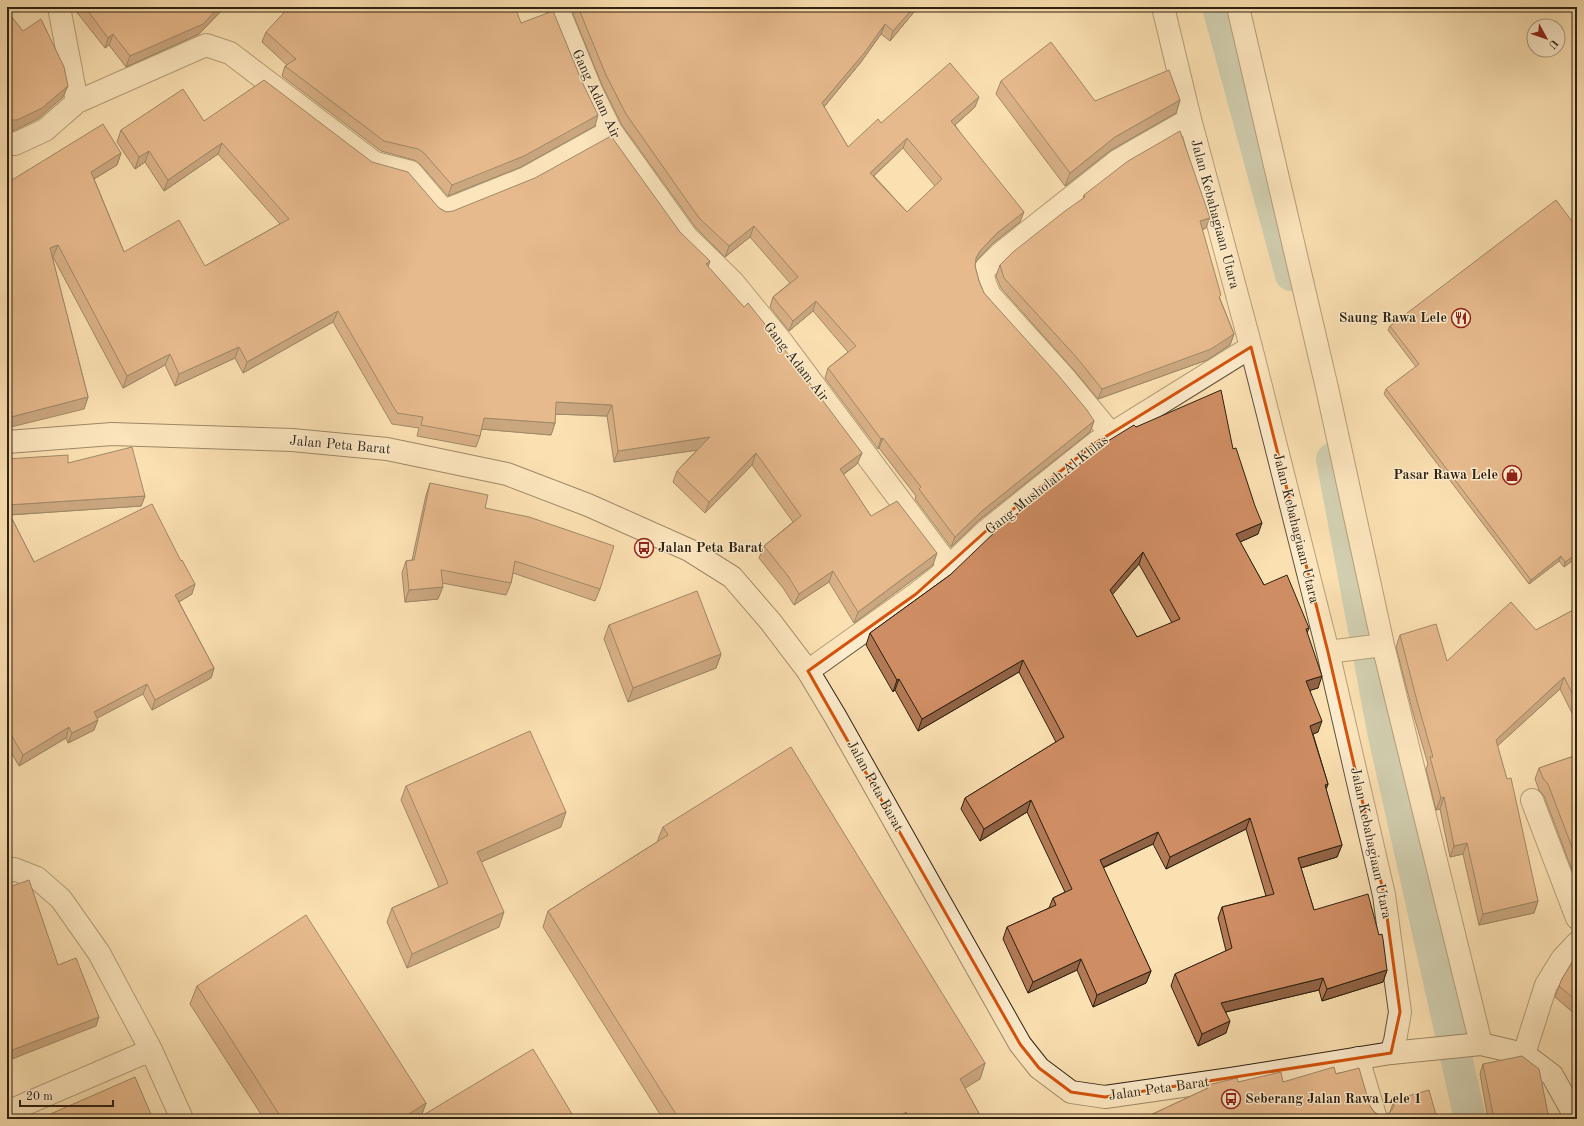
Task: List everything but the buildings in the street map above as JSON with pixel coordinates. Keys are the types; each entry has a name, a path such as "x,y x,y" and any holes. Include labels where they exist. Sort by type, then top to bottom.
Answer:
{"street":[{"path":"59,7 77,102"},
{"name":"Gang Adam Air","path":"557,7 591,90 611,131 686,236 732,282 782,342 949,566"},
{"name":"Jalan Kebahagiaan Utara","path":"1163,7 1190,119 1332,651 1384,895 1400,1012 1393,1053"},
{"path":"1238,7 1327,388 1381,645 1479,1044"},
{"path":"7,143 15,144 45,130 77,102 206,45 230,53 375,162 412,172 444,211 526,178 611,131"},
{"path":"1111,434 1059,371 990,294 982,278 984,271 1001,252 1117,161 1190,119"},
{"name":"Gang Musholah Al Khlas","path":"949,566 986,531 1097,442 1251,347"},
{"name":"Jalan Peta Barat","path":"7,442 112,434 292,440 386,449 507,474 588,505 689,550 732,577 770,621 808,671 839,723 1020,1044 1039,1068 1071,1092 1105,1097 1231,1079 1393,1053 1479,1044 1524,1054 1552,1075 1571,1109 1574,1119"},
{"path":"808,671 916,594 949,566"},
{"path":"1332,651 1381,645"},
{"path":"1532,800 1577,918"},
{"path":"7,872 14,869 37,878 60,899 99,953 151,1050 182,1119"},
{"path":"1524,1054 1546,985 1562,960 1577,943"},
{"path":"7,1112 151,1050"},
{"path":"1358,1058 1376,1119"}],"highlighted area":[{"path":"1251,347 1328,652 1384,895 1400,1012 1391,1053 1105,1097 1071,1092 1039,1068 1020,1044 808,671 916,594 986,531 1097,442"}],"waterway":[{"path":"1218,7 1291,275"},
{"path":"1332,459 1383,731 1470,1119"}],"place":[{"name":"Saung Rawa Lele","path":"1461,318"},
{"name":"Pasar Rawa Lele","path":"1512,475"},
{"name":"Jalan Peta Barat","path":"644,548"},
{"name":"Seberang Jalan Rawa Lele 1","path":"1231,1099"}]}
